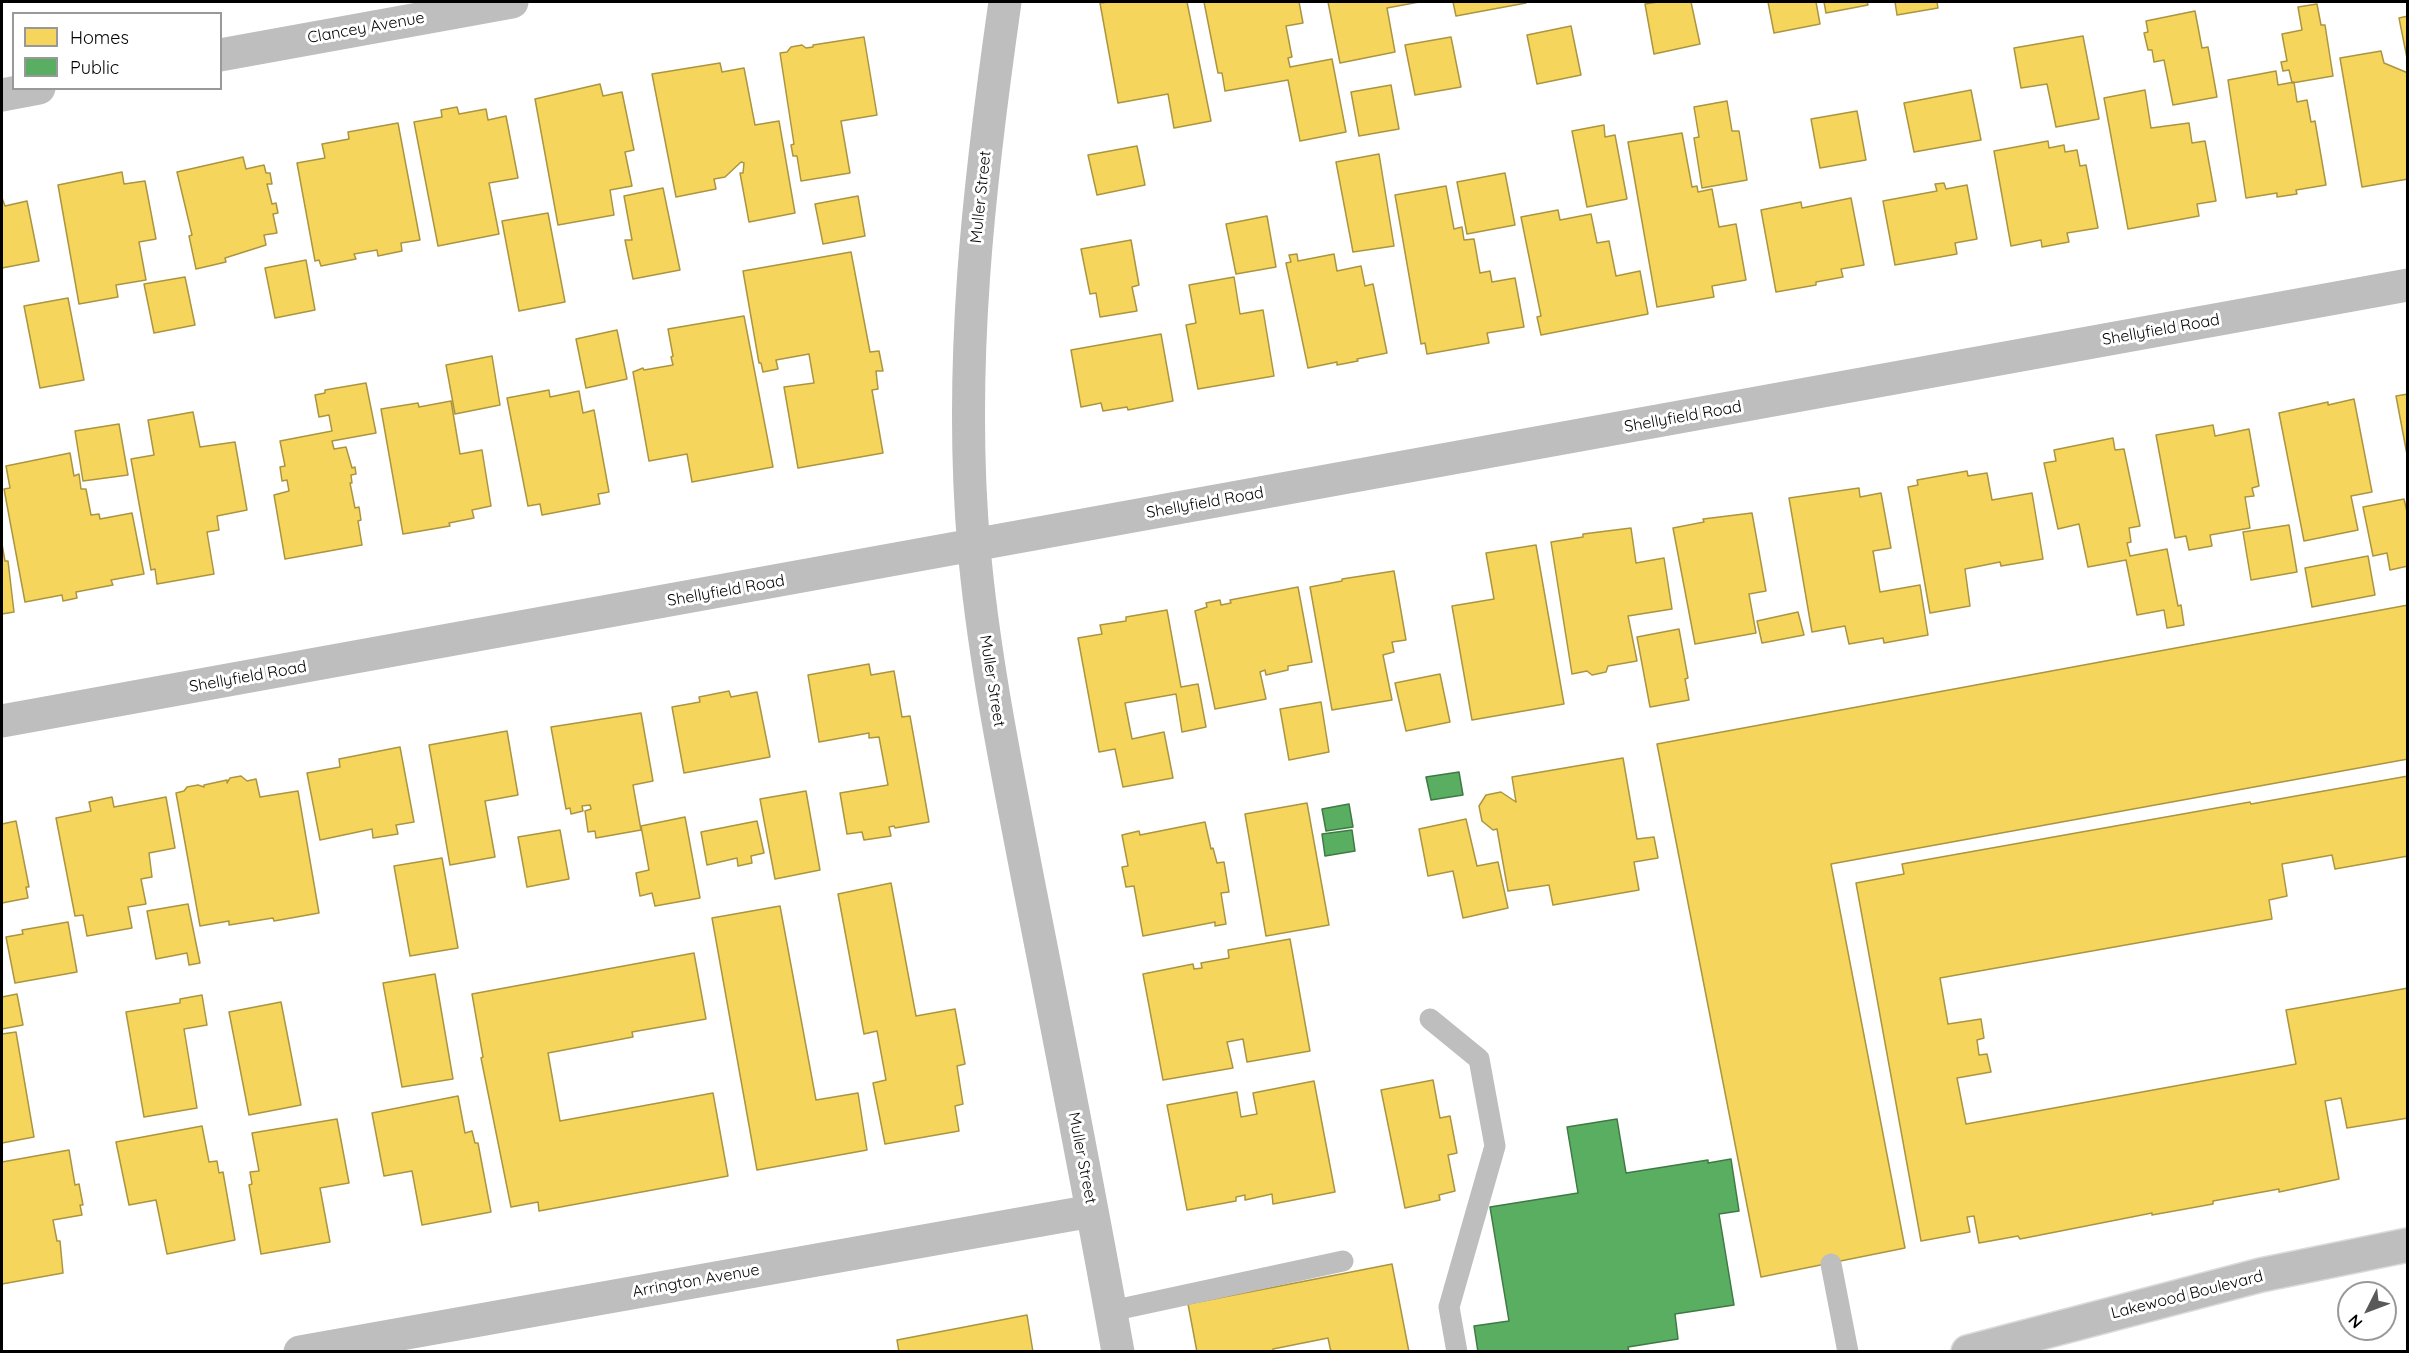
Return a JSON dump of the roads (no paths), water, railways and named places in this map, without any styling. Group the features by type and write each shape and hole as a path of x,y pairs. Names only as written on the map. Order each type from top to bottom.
{"street":[{"name":"Clancey Avenue","path":"222,55 512,2"},
{"name":"Muller Street","path":"1005,2 982,174 968,334 968,408 974,546 995,707 1118,1352"},
{"path":"2,96 30,90"},
{"name":"Shellyfield Road","path":"2,721 2408,285"},
{"name":"Arrington Avenue","path":"300,1352 1092,1211"},
{"name":"Lakewood Boulevard","path":"1968,1352 2261,1275 2408,1245"}],"lane":[{"path":"1430,1019 1479,1059 1495,1146 1449,1307 1457,1352"},
{"path":"1111,1311 1343,1261"},
{"path":"1831,1264 1848,1352"}]}
